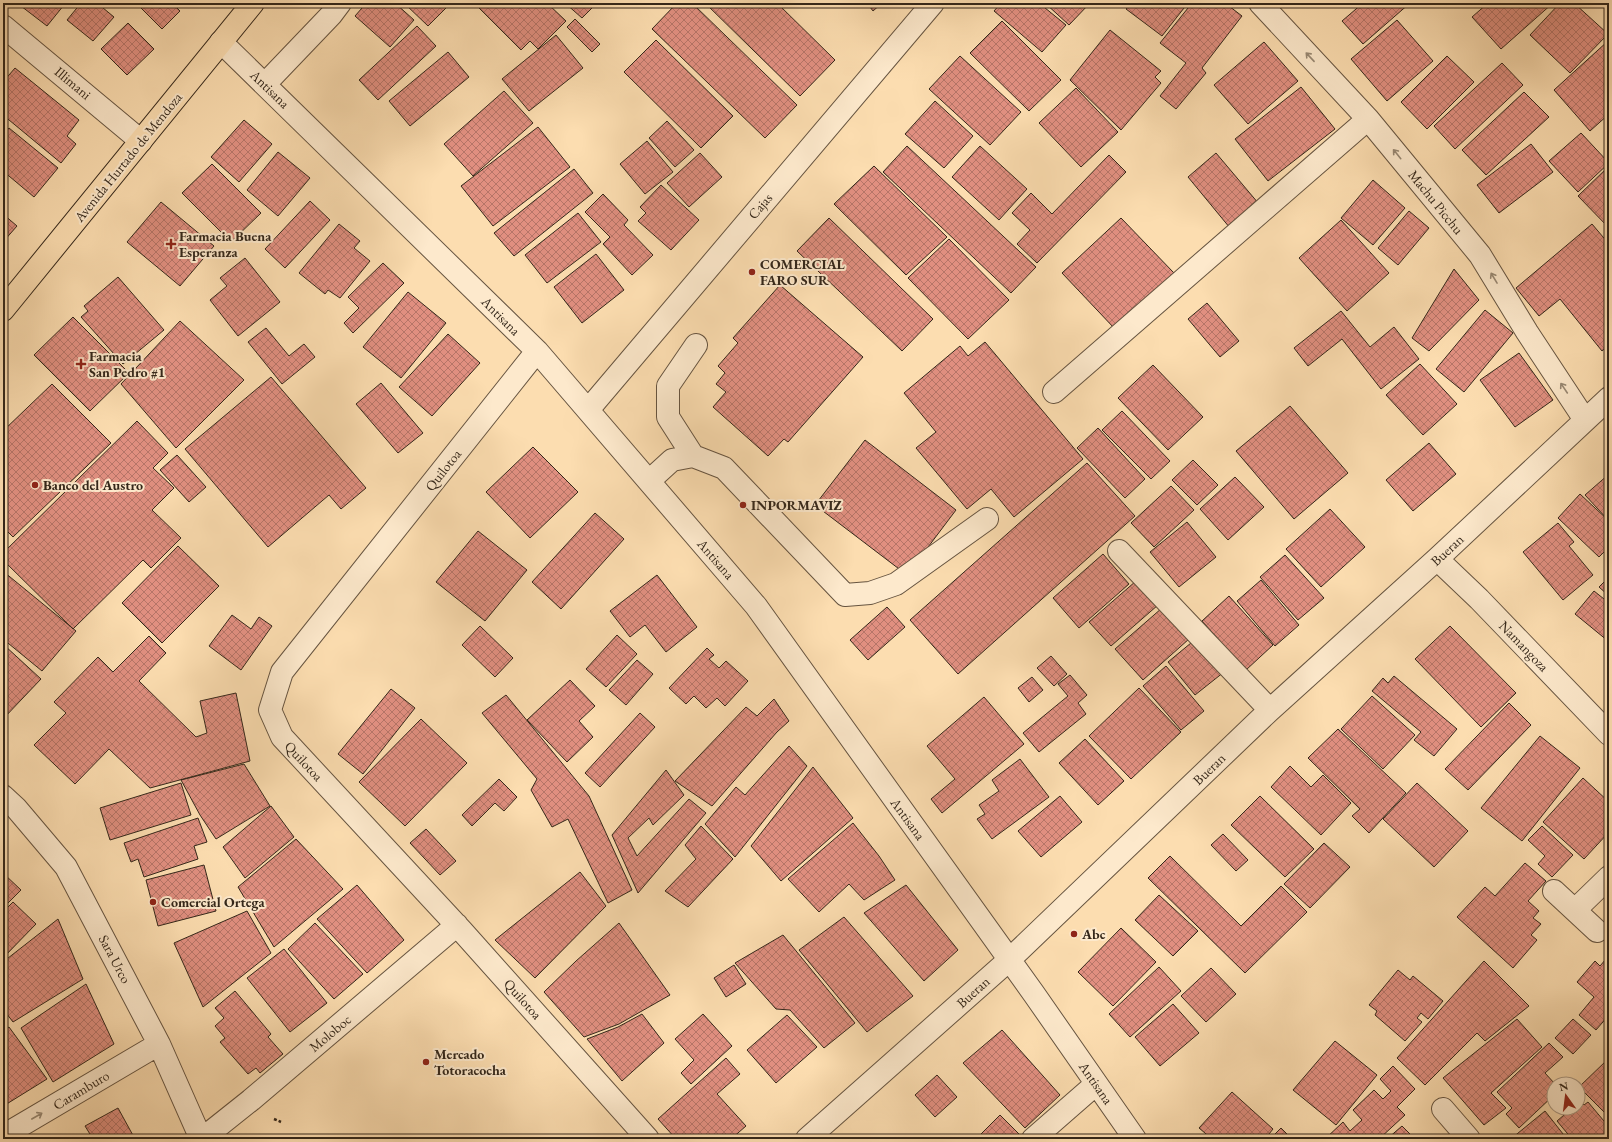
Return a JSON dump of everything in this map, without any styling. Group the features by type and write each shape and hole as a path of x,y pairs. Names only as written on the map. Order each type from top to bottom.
{"main road":[{"name":"Avenida Hurtado de Mendoza","path":"3,310 253,3"}],"street":[{"path":"265,84 327,20 340,3"},
{"name":"Cajas","path":"588,410 933,3"},
{"name":"Machu Picchu","path":"1260,3 1368,119 1480,255 1526,332 1585,420"},
{"name":"Illimani","path":"3,26 142,141"},
{"name":"Antisana","path":"221,42 536,351 756,606 1135,1139"},
{"path":"1054,392 1368,119"},
{"path":"693,456 668,417 668,386 696,345"},
{"name":"Quilotoa","path":"536,351 282,672 270,710 282,737 457,925 648,1139"},
{"name":"Bueran","path":"807,1139 1009,960 1270,710 1437,558 1609,398"},
{"path":"649,481 672,460 693,456 724,468 845,595 870,593 896,584 987,519"},
{"path":"1119,551 1270,710"},
{"name":"Namangoza","path":"1437,558 1479,599 1609,734"},
{"name":"Sara Urco","path":"3,796 16,808 66,866 159,1044 201,1139"},
{"path":"1575,910 1609,877"},
{"path":"1554,891 1597,931"},
{"name":"Moloboc","path":"201,1139 251,1100 457,925"},
{"name":"Caramburo","path":"3,1136 159,1044"},
{"path":"1033,1139 1096,1084"},
{"path":"1443,1109 1469,1139"}],"building":[{"path":"17,3 61,3 64,5 47,26"},
{"path":"81,3 97,3 114,17 93,41 67,20"},
{"path":"136,3 172,3 180,11 162,29"},
{"path":"357,3 395,3 414,20 390,47 355,16 362,8"},
{"path":"404,3 451,3 428,26"},
{"path":"474,3 547,3 566,21 538,49 530,41 521,50"},
{"path":"565,3 597,3 582,18"},
{"path":"677,3 692,3 797,105 765,138 652,29"},
{"path":"705,3 777,3 835,60 800,96"},
{"path":"867,3 882,3 873,11"},
{"path":"1001,3 1039,3 1066,25 1042,52 994,11"},
{"path":"1045,3 1090,3 1069,25"},
{"path":"1131,3 1188,3 1162,36 1126,9"},
{"path":"1192,3 1225,3 1242,16 1202,68 1206,73 1176,109 1160,96 1186,63 1160,43"},
{"path":"1363,3 1410,3 1363,44 1342,21"},
{"path":"1488,3 1553,3 1501,49 1472,17"},
{"path":"1560,3 1574,3 1608,34 1570,73 1530,35"},
{"path":"575,19 600,44 592,52 567,27"},
{"path":"1397,20 1433,61 1387,101 1351,59"},
{"path":"1002,21 1061,80 1029,111 970,53"},
{"path":"128,23 154,49 127,75 101,49"},
{"path":"417,26 436,46 378,100 359,80"},
{"path":"1110,30 1161,71 1155,77 1161,83 1121,130 1070,80"},
{"path":"556,35 583,68 529,111 502,79"},
{"path":"656,40 733,116 701,148 624,72"},
{"path":"1608,41 1609,114 1590,131 1554,90"},
{"path":"1264,42 1298,81 1248,124 1214,85"},
{"path":"448,52 469,77 410,126 389,101"},
{"path":"960,56 1021,112 990,145 929,89"},
{"path":"1447,56 1474,82 1427,129 1401,102"},
{"path":"1502,63 1523,85 1455,149 1434,126"},
{"path":"15,68 79,120 67,136 76,144 61,163 3,115 3,82"},
{"path":"1301,87 1335,129 1268,181 1235,139"},
{"path":"1076,88 1118,132 1081,167 1039,123"},
{"path":"504,91 533,123 473,176 444,144"},
{"path":"1524,92 1549,117 1486,175 1462,150"},
{"path":"935,101 973,136 944,168 905,134"},
{"path":"244,120 272,144 239,182 211,157"},
{"path":"667,121 694,150 675,167 649,138"},
{"path":"538,127 570,167 493,226 461,186"},
{"path":"9,128 58,168 34,197 3,171 3,135"},
{"path":"1581,133 1609,163 1578,192 1549,161"},
{"path":"647,141 673,172 645,194 620,164"},
{"path":"1531,144 1553,172 1499,213 1477,185"},
{"path":"907,146 1036,267 1011,293 883,172"},
{"path":"980,146 1027,189 999,220 952,177"},
{"path":"278,152 310,178 278,216 247,190"},
{"path":"700,153 722,177 689,207 667,183"},
{"path":"1216,153 1259,204 1230,228 1188,177"},
{"path":"1109,155 1126,172 1037,263 1017,244 1030,230 1012,213 1031,193 1052,214"},
{"path":"212,164 261,213 231,242 182,193"},
{"path":"874,166 947,237 906,275 834,204"},
{"path":"1609,166 1609,228 1578,196"},
{"path":"574,169 593,193 514,256 494,233"},
{"path":"1373,180 1405,208 1373,245 1341,218"},
{"path":"661,185 699,220 671,250 638,221 646,213 640,207"},
{"path":"603,194 628,220 624,225 653,255 632,275 603,244 610,237 585,212"},
{"path":"310,201 330,220 285,268 265,249"},
{"name":"Farmacia Buena Esperanza","path":"161,202 214,246 180,286 127,242"},
{"path":"1409,211 1429,228 1398,265 1378,248"},
{"path":"578,213 601,242 547,283 525,255"},
{"path":"3,214 17,226 3,242"},
{"path":"829,218 933,319 902,351 797,251"},
{"path":"1121,218 1174,273 1115,329 1062,273"},
{"path":"1341,220 1389,273 1347,311 1299,258"},
{"path":"339,224 360,241 354,248 370,261 340,298 328,290 325,294 299,273"},
{"path":"1592,224 1609,244 1609,345 1602,351 1560,299 1539,316 1516,288"},
{"path":"949,239 1009,300 968,339 908,278"},
{"path":"596,254 624,290 582,323 554,287"},
{"path":"245,258 280,302 238,336 210,300 227,286 220,278"},
{"path":"383,263 404,283 353,333 344,323 359,308 348,297"},
{"path":"1454,269 1479,300 1429,351 1412,338"},
{"path":"118,277 164,330 123,364 81,317 88,311 84,306"},
{"path":"780,285 863,357 788,442 784,439 768,456 713,407 726,392 716,384 725,373 718,366 738,343 733,338"},
{"path":"408,292 446,323 401,378 363,347"},
{"path":"1207,303 1239,341 1220,357 1188,319"},
{"path":"1485,310 1513,333 1464,392 1436,369"},
{"path":"1341,311 1370,347 1394,327 1419,359 1381,389 1342,339 1308,366 1294,348"},
{"name":"Farmacia San Pedro #1","path":"73,317 129,373 90,411 34,355"},
{"path":"180,321 244,380 176,448 121,384"},
{"path":"266,328 289,356 304,344 315,357 282,384 248,342"},
{"path":"448,334 480,363 432,416 399,387"},
{"path":"985,342 1083,459 1014,517 991,489 967,509 916,448 936,432 904,393 960,346 968,356"},
{"path":"1519,353 1553,400 1515,427 1480,380"},
{"path":"1420,364 1457,404 1423,435 1386,395"},
{"path":"1153,365 1203,417 1168,450 1118,398"},
{"path":"271,377 366,488 341,509 329,495 268,547 185,449"},
{"path":"381,383 423,433 398,453 356,404"},
{"name":"Banco del Austro","path":"52,384 111,443 13,537 3,527 3,431"},
{"path":"1290,406 1348,473 1294,519 1236,451"},
{"path":"1122,411 1170,461 1151,479 1102,430"},
{"path":"137,421 168,453 153,468 174,488 152,510 181,538 151,568 143,560 73,629 3,560 3,553"},
{"path":"1098,428 1145,479 1125,498 1077,448"},
{"path":"865,440 956,510 907,575 815,505"},
{"path":"1429,443 1456,474 1413,511 1386,480"},
{"path":"533,447 578,492 530,538 486,492"},
{"path":"177,455 206,487 189,502 160,470"},
{"path":"1193,460 1218,485 1197,505 1172,480"},
{"path":"1087,463 1135,516 958,674 910,620"},
{"path":"1609,474 1609,521 1585,495"},
{"path":"1235,477 1264,507 1228,540 1200,509"},
{"path":"1171,486 1194,510 1154,547 1131,523"},
{"path":"1580,494 1609,521 1609,547 1599,557 1558,518"},
{"path":"1330,509 1365,547 1321,587 1286,549"},
{"path":"595,513 624,539 561,609 532,582"},
{"path":"1187,522 1216,557 1179,587 1150,552"},
{"path":"1558,523 1574,542 1569,546 1593,575 1563,600 1523,552"},
{"path":"478,531 527,570 485,621 436,582"},
{"path":"178,546 219,586 162,643 122,603"},
{"path":"1103,554 1129,584 1079,628 1053,598"},
{"path":"1285,555 1324,598 1298,620 1260,577"},
{"path":"4,572 76,631 42,671 3,639"},
{"path":"657,575 697,627 666,652 645,625 630,637 610,611"},
{"path":"1609,577 1609,596 1599,587"},
{"path":"1261,580 1299,625 1275,646 1237,601"},
{"path":"1136,581 1158,605 1111,646 1089,622"},
{"path":"1594,591 1609,603 1608,641 1575,614"},
{"path":"1229,596 1273,645 1246,670 1202,621"},
{"path":"887,607 905,627 868,660 850,640"},
{"path":"1162,608 1189,639 1143,680 1115,649"},
{"path":"232,615 251,629 259,617 272,626 241,670 209,646"},
{"path":"480,626 513,658 495,677 462,645"},
{"path":"1450,626 1516,693 1481,727 1415,659"},
{"path":"617,635 637,654 606,687 586,669"},
{"path":"149,636 166,653 139,681 196,737 207,733 200,701 236,693 250,761 150,788 109,749 75,784 34,745 66,713 54,702 98,657 113,672"},
{"path":"1197,638 1224,672 1195,695 1168,662"},
{"path":"4,645 41,679 3,719 3,646"},
{"path":"707,648 714,655 709,659 719,668 726,661 748,681 725,706 717,698 706,708 694,696 686,704 669,688"},
{"path":"1051,656 1067,674 1054,686 1037,668"},
{"path":"637,660 653,674 626,705 609,690"},
{"path":"1166,666 1204,711 1181,730 1143,686"},
{"path":"1070,675 1087,695 1078,703 1086,714 1039,752 1023,733 1068,696 1058,684"},
{"path":"1394,676 1457,729 1434,756 1414,740 1421,732 1372,691 1383,678 1388,683"},
{"path":"1032,677 1043,690 1029,702 1018,688"},
{"path":"570,680 595,706 579,721 593,737 567,762 527,720"},
{"path":"1139,688 1181,732 1131,779 1089,736"},
{"path":"391,689 415,708 363,774 338,754"},
{"path":"506,695 589,796 632,890 608,903 568,819 552,827 531,790 537,779 482,713"},
{"path":"1372,696 1415,735 1383,769 1341,729"},
{"path":"984,697 1024,744 942,813 931,799 955,779 927,746"},
{"path":"774,699 789,721 777,732 712,806 675,781 746,707 757,716"},
{"path":"1509,703 1531,725 1468,790 1445,769"},
{"path":"640,713 655,727 600,787 585,773"},
{"path":"421,719 467,763 405,826 359,782"},
{"path":"1338,729 1406,793 1369,833 1352,816 1360,809 1308,758"},
{"path":"1540,736 1580,768 1522,841 1481,808"},
{"path":"1085,739 1124,781 1098,805 1059,763"},
{"path":"789,746 807,766 735,857 705,824 736,787 745,795"},
{"path":"1020,759 1049,797 992,839 977,819 985,814 979,805 999,791 992,780"},
{"path":"244,764 270,806 216,839 200,815 181,780"},
{"path":"1290,766 1311,787 1323,775 1351,803 1321,835 1271,787"},
{"path":"813,767 853,818 781,881 751,846"},
{"path":"666,770 684,795 653,825 649,818 628,838 637,856 689,799 706,813 638,893 612,835"},
{"path":"1583,778 1609,802 1609,832 1584,859 1543,822"},
{"path":"499,779 517,797 504,811 495,803 472,826 462,815"},
{"path":"181,783 191,815 110,840 100,808"},
{"path":"1417,783 1468,831 1434,867 1383,819"},
{"path":"1060,796 1082,822 1041,857 1018,831"},
{"path":"1260,796 1314,849 1285,877 1231,825"},
{"path":"271,806 294,837 245,878 223,847"},
{"path":"198,818 207,842 194,846 198,859 144,877 138,859 131,862 124,843"},
{"path":"853,823 879,856 895,880 864,900 849,884 819,912 788,879"},
{"path":"701,826 733,859 688,907 665,891 696,859 685,845"},
{"path":"1542,826 1573,855 1552,877 1538,864 1545,856 1528,840"},
{"path":"426,829 456,861 440,875 410,843"},
{"path":"1223,834 1248,860 1236,871 1211,845"},
{"path":"296,839 343,889 274,947 238,887"},
{"path":"1324,843 1350,867 1310,908 1284,884"},
{"path":"1170,856 1241,926 1281,886 1307,912 1245,973 1148,878"},
{"path":"1525,863 1546,881 1528,901 1539,911 1533,918 1541,924 1531,935 1537,940 1513,968 1457,917 1485,887 1495,896"},
{"path":"204,865 216,911 158,926 146,880"},
{"path":"580,872 606,906 535,978 495,940"},
{"path":"3,873 21,890 3,908"},
{"path":"357,885 404,940 367,973 317,919"},
{"path":"906,885 958,950 924,981 864,913"},
{"path":"1159,895 1198,931 1173,956 1135,920"},
{"path":"13,902 36,924 3,958 3,912"},
{"path":"247,911 271,953 203,1007 174,943"},
{"path":"844,917 913,996 867,1032 799,950"},
{"path":"58,919 83,979 13,1022 3,1009 3,962"},
{"path":"315,923 363,974 334,999 288,949"},
{"path":"619,923 670,995 619,1024 584,1037 544,992"},
{"path":"1121,928 1156,962 1113,1006 1078,972"},
{"path":"783,935 855,1023 824,1048 790,1010 776,1009 735,963"},
{"path":"284,949 327,1003 290,1032 247,978"},
{"path":"1606,959 1609,962 1609,1015 1596,1030 1579,1015 1594,997 1577,982 1595,961 1600,966"},
{"path":"1484,961 1529,1006 1485,1041 1477,1033 1425,1085 1397,1058"},
{"path":"734,965 746,984 726,997 714,978"},
{"path":"1159,967 1181,991 1130,1037 1109,1014"},
{"path":"1211,968 1236,994 1206,1022 1181,996"},
{"path":"1398,970 1410,980 1413,976 1443,1001 1428,1019 1421,1013 1417,1018 1422,1022 1405,1041 1375,1015 1377,1011 1369,1005"},
{"path":"86,984 114,1044 53,1082 21,1028"},
{"path":"235,991 271,1034 268,1037 283,1054 260,1073 256,1068 248,1074 220,1042 225,1038 215,1026 224,1018 215,1008"},
{"path":"1173,1004 1199,1033 1160,1066 1135,1037"},
{"path":"642,1014 664,1043 622,1081 587,1039 618,1027"},
{"path":"703,1014 732,1046 691,1084 681,1073 694,1060 675,1039"},
{"path":"787,1015 817,1047 776,1083 747,1050"},
{"path":"1517,1019 1542,1047 1491,1093 1506,1108 1484,1125 1443,1078"},
{"path":"1573,1019 1591,1035 1573,1054 1555,1038"},
{"path":"9,1027 47,1079 5,1105 3,1102 3,1031"},
{"path":"1002,1030 1060,1095 1025,1128 963,1063"},
{"path":"1335,1041 1377,1075 1336,1125 1293,1090"},
{"path":"1549,1043 1563,1057 1545,1073 1548,1076 1546,1076 1546,1103 1519,1128 1506,1114 1512,1108 1497,1092"},
{"path":"726,1058 740,1074 717,1094 746,1126 731,1139 676,1139 658,1119"},
{"path":"1607,1060 1609,1062 1609,1117 1586,1094 1586,1080"},
{"path":"1393,1066 1415,1089 1397,1107 1405,1115 1379,1139 1325,1139 1343,1122 1350,1131 1362,1120 1353,1110 1374,1090 1383,1099 1391,1091 1380,1079"},
{"path":"937,1075 957,1097 935,1117 915,1095"},
{"path":"1232,1092 1273,1129 1265,1139 1212,1139 1199,1128"},
{"path":"1588,1102 1609,1127 1609,1139 1572,1139 1557,1121 1563,1116 1586,1116 1586,1104"},
{"path":"118,1108 135,1139 93,1139 85,1126"},
{"path":"1545,1111 1546,1116 1549,1116 1567,1139 1512,1139"},
{"path":"1000,1115 1019,1134 1015,1139 976,1139"},
{"path":"1402,1126 1415,1139 1387,1139"},
{"path":"1281,1128 1292,1139 1270,1139"}],"place":[{"name":"Farmacia Buena Esperanza","path":"171,244"},
{"name":"COMERCIAL FARO SUR","path":"752,272"},
{"name":"Farmacia San Pedro #1","path":"81,364"},
{"name":"Banco del Austro","path":"35,485"},
{"name":"INPORMAVIZ","path":"743,505"},
{"name":"Comercial Ortega","path":"153,902"},
{"name":"Abc","path":"1074,934"},
{"name":"Mercado Totoracocha","path":"426,1062"}]}
